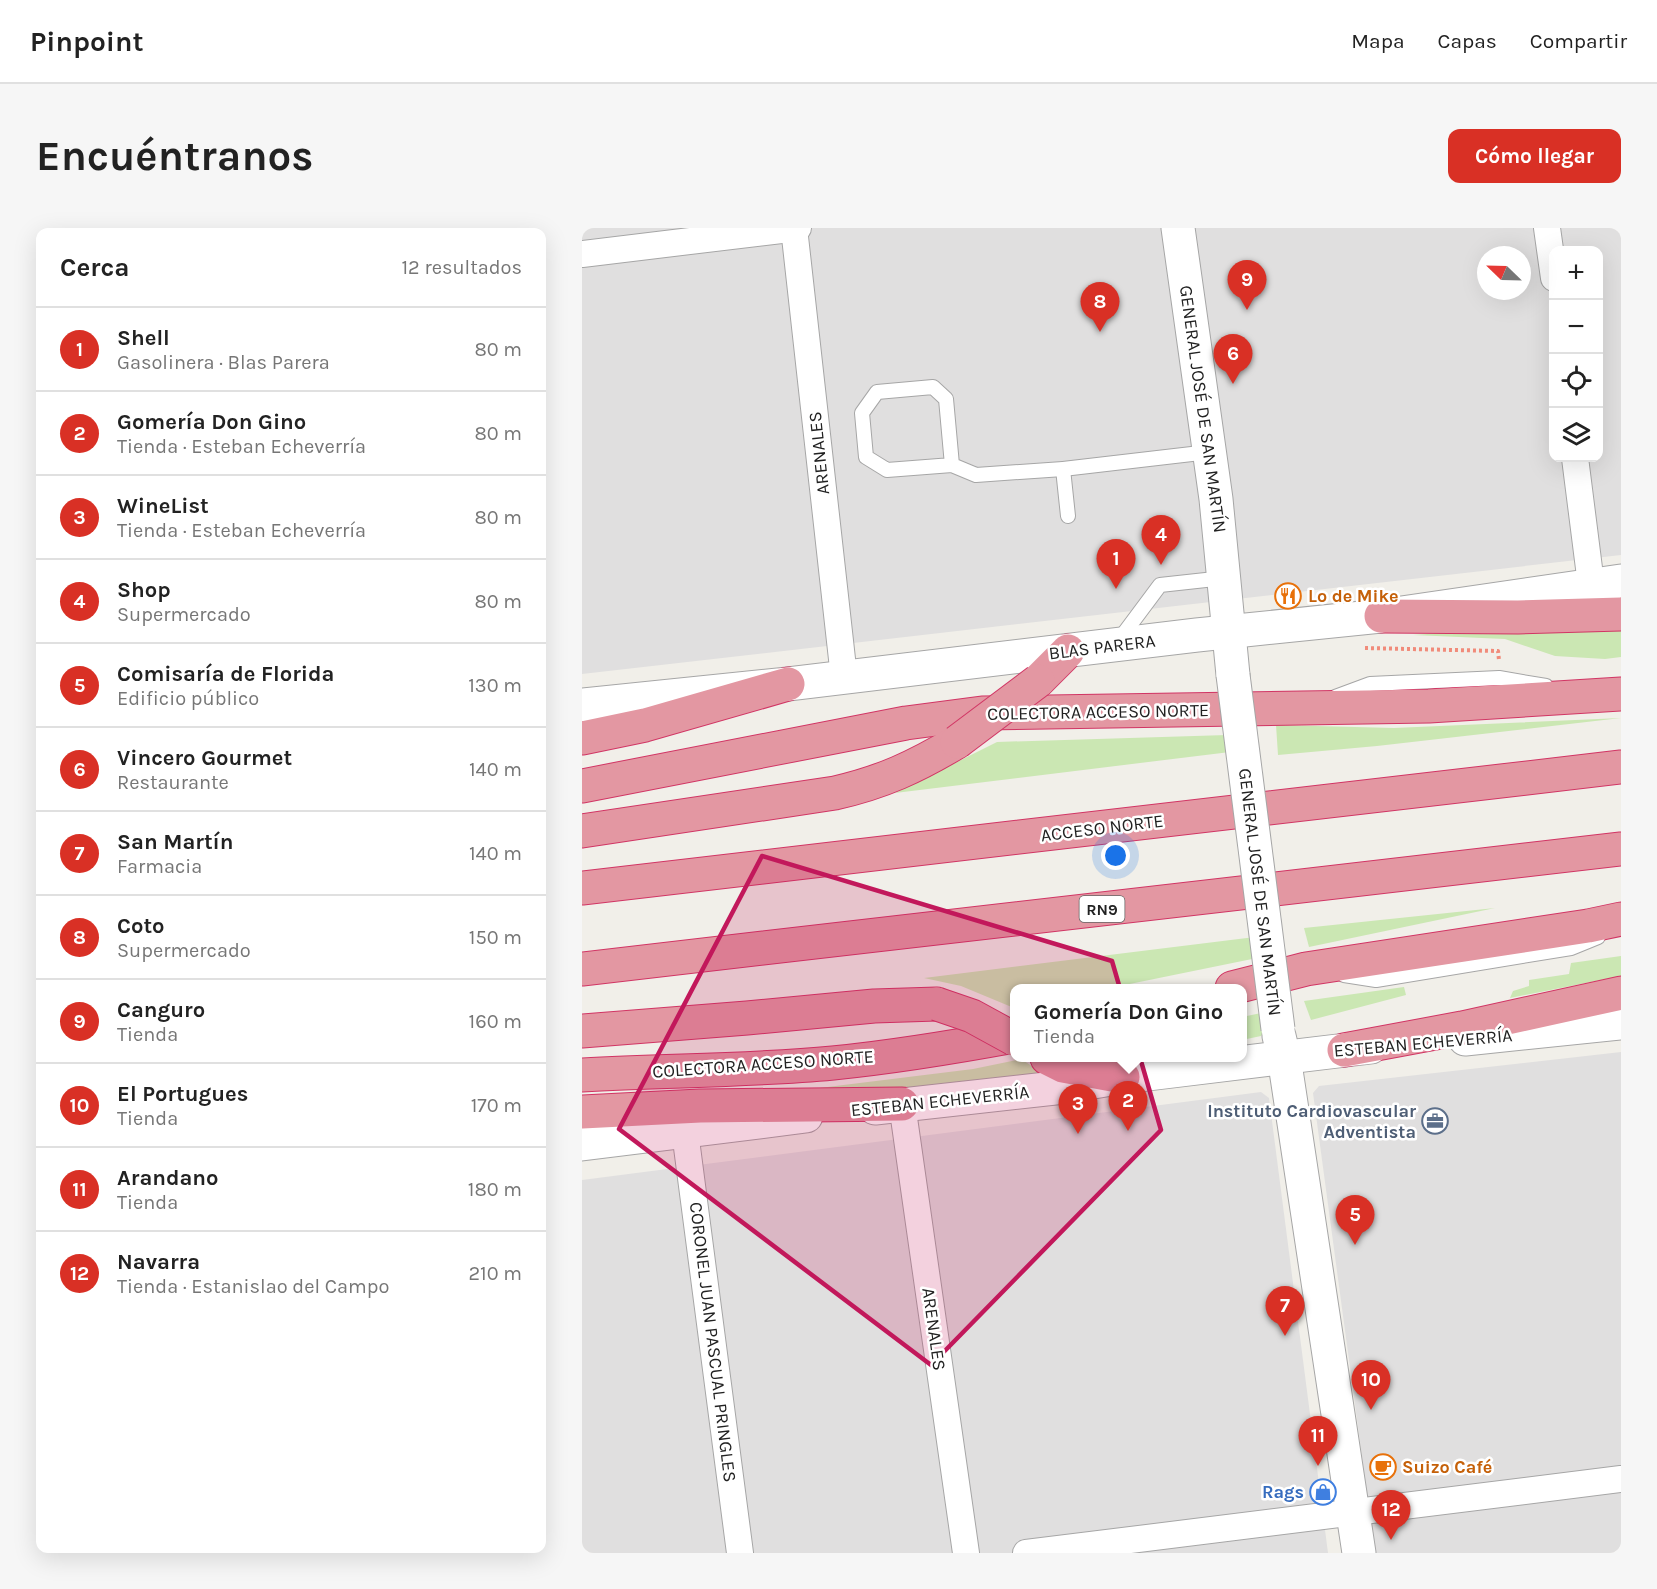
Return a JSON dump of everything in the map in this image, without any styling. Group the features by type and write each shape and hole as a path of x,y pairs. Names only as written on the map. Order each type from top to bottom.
{"highway":[{"path":"1381,616 1518,617 1621,614"},
{"path":"582,831 835,793 866,786 920,764 957,742 1038,681 1068,651"},
{"path":"582,738 645,724 788,684"},
{"name":"COLECTORA ACCESO NORTE","path":"582,786 906,723 982,713 1429,706 1613,695"},
{"name":"ACCESO NORTE","path":"582,888 1621,767"},
{"name":"RN9","path":"582,969 1621,849"},
{"path":"1247,984 1306,969 1577,928 1621,919"},
{"path":"1344,1050 1462,1028 1621,993"},
{"path":"582,1031 874,1006 937,1004 972,1016 1010,1035"},
{"name":"COLECTORA ACCESO NORTE","path":"582,1075 832,1063 1010,1038"},
{"path":"1055,1062 1123,1077"},
{"path":"582,1112 700,1106 902,1104"}],"street":[{"path":"582,254 796,228"},
{"name":"ARENALES","path":"796,228 844,677"},
{"name":"GENERAL JOSÉ DE SAN MARTÍN","path":"1178,228 1209,452 1233,675 1288,1096 1359,1553"},
{"path":"1547,228 1550,246"},
{"path":"1576,462 1606,582"},
{"name":"BLAS PARERA","path":"582,705 788,684 1381,616 1606,582"},
{"name":"ESTEBAN ECHEVERRÍA","path":"1247,1050 1281,1043 1344,1050 1621,1023"},
{"name":"ESTEBAN ECHEVERRÍA","path":"582,1144 902,1104 1064,1087 1193,1062"},
{"name":"ARENALES","path":"902,1104 966,1553"},
{"name":"CORONEL JUAN PASCUAL PRINGLES","path":"685,1132 740,1553"},
{"path":"1026,1553 1621,1479"}],"lane":[{"path":"952,465 946,399 933,387 878,393 862,413 866,458 887,470 952,465 976,475 1209,452"},
{"path":"1063,468 1068,516"},
{"path":"1115,645 1160,585 1224,578"},
{"path":"1306,969 1376,980 1570,948 1621,927"}],"highlighted area":[{"path":"762,856 1112,961 1161,1130 931,1365 619,1129"}],"shaded area":[{"path":"582,228 1621,228 1621,555 582,674"},
{"path":"1621,1052 1621,1553 1375,1553 1313,1093 1319,1086"},
{"path":"1261,1092 1269,1098 1328,1553 582,1553 582,1180"}],"green space":[{"path":"1621,623 1621,657 1605,659 1555,656 1505,639 1413,635 1559,625"},
{"path":"1621,718 1278,755 1276,725 1394,728"},
{"path":"1227,735 1230,752 895,793 997,742"},
{"path":"1495,908 1309,947 1304,928"},
{"path":"1255,937 1257,958 1130,984 1010,984 1010,1006 961,986 924,978"},
{"path":"1621,956 1621,976 1510,998 1513,991 1529,986 1529,980 1569,974 1571,963"},
{"path":"1404,987 1406,995 1311,1020 1304,1001"},
{"path":"1266,1012 1269,1026 1261,1036 1247,1039 1247,1016"},
{"path":"1010,1061 1026,1062 1047,1076 914,1089 803,1090 973,1069"}],"place":[{"name":"Canguro","path":"1247,310"},
{"name":"Coto","path":"1100,332"},
{"name":"Vincero Gourmet","path":"1233,384"},
{"name":"Shop","path":"1161,565"},
{"name":"Shell","path":"1116,589"},
{"name":"Lo de Mike","path":"1288,596"},
{"name":"Instituto Cardiovascular Adventista","path":"1435,1121"},
{"name":"Gomería Don Gino","path":"1128,1131"},
{"name":"WineList","path":"1078,1134"},
{"name":"Comisaría de Florida","path":"1355,1245"},
{"name":"San Martín","path":"1285,1336"},
{"name":"El Portugues","path":"1371,1410"},
{"name":"Arandano","path":"1318,1466"},
{"name":"Suizo Café","path":"1383,1467"},
{"name":"Rags","path":"1323,1492"},
{"name":"Navarra","path":"1391,1540"}]}
